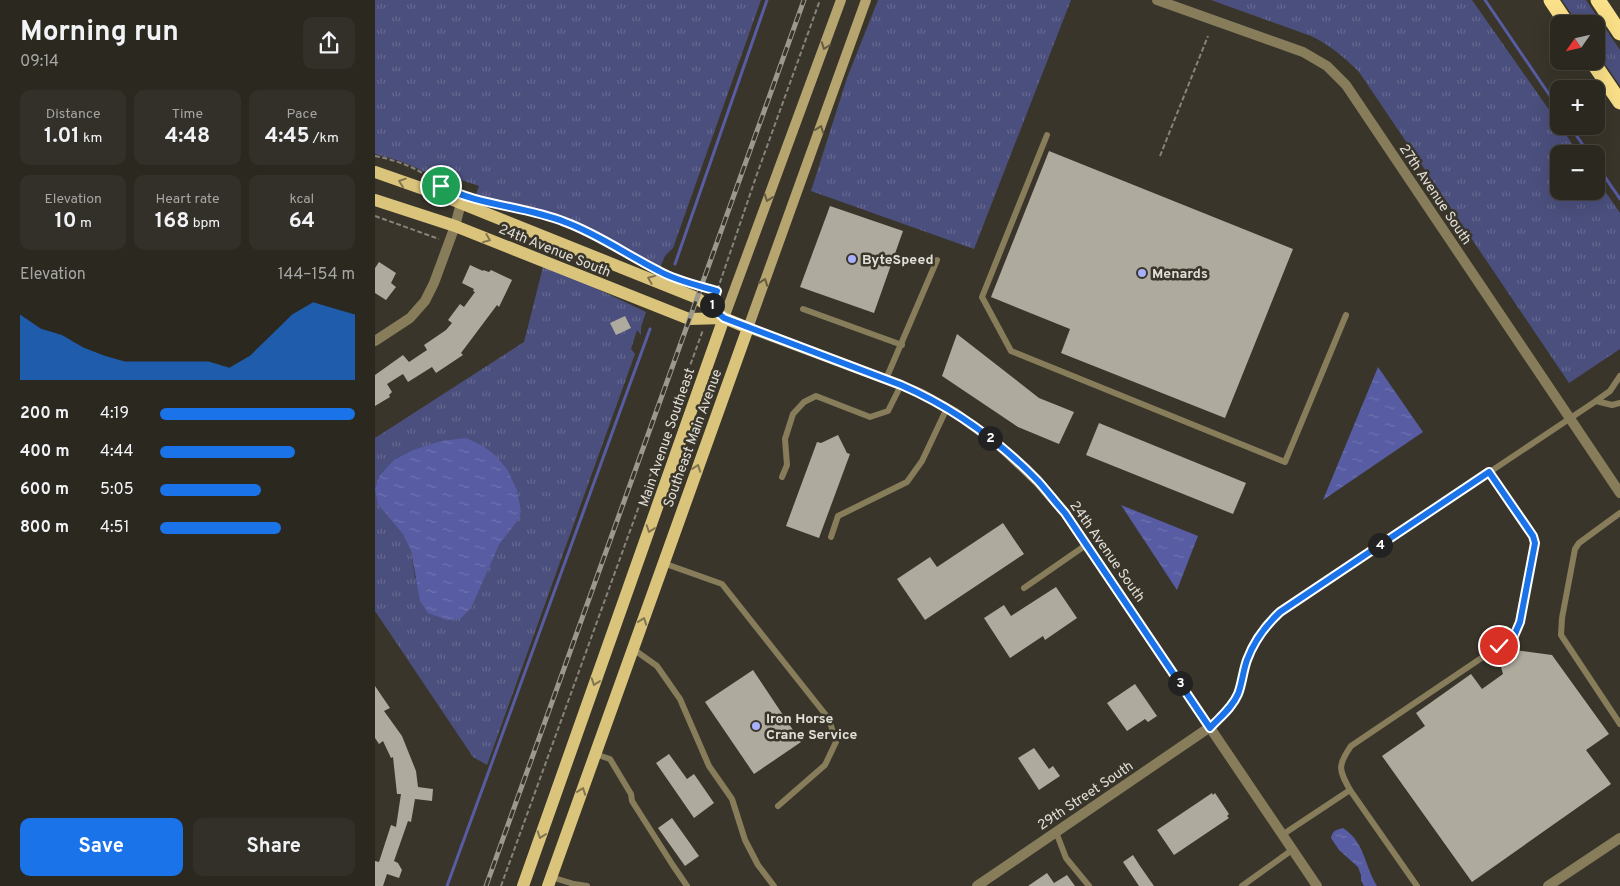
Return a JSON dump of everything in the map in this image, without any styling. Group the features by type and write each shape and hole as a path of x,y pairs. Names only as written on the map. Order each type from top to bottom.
{"highway":[{"path":"1550,0 1561,15"},
{"path":"1598,0 1619,30"},
{"path":"1606,0 1619,30"},
{"path":"1598,70 1620,102"}],"main road":[{"name":"Main Avenue Southeast","path":"523,886 724,318 841,0"},
{"name":"Southeast Main Avenue","path":"550,881 866,0"},
{"name":"24th Avenue South","path":"375,172 461,203 697,298 709,313 748,328"},
{"name":"24th Avenue South","path":"375,200 455,226 689,319 709,313"}],"street":[{"name":"27th Avenue South","path":"1157,0 1303,52 1327,66 1346,85 1620,492"},
{"path":"375,341 410,318 425,301 434,283 455,226 461,203"},
{"name":"24th Avenue South","path":"748,328 922,394 947,408 999,445 1037,481 1065,513 1317,886"},
{"name":"29th Street South","path":"977,886 1210,728"},
{"path":"1548,886 1620,838"}],"lane":[{"path":"1047,135 982,297 1011,351 1285,462 1346,315"},
{"path":"886,379 937,260"},
{"path":"803,309 901,345"},
{"path":"1210,728 1230,708 1237,695 1247,659 1256,640 1267,624 1280,612 1596,401 1610,391 1620,376"},
{"path":"782,477 787,465 785,439 793,414 804,402 816,396 870,417 888,411 901,385"},
{"path":"1596,401 1613,405 1620,403"},
{"path":"831,537 838,516 907,482 922,461 947,408"},
{"path":"1417,886 1350,790 1342,775 1341,764 1351,746 1514,636 1520,622 1535,543 1533,536 1489,472"},
{"path":"1620,513 1579,543 1575,549 1561,635 1620,724"},
{"path":"1024,588 1086,545"},
{"path":"663,563 722,584 829,719 836,742 825,765 778,806"},
{"path":"633,649 657,666 680,699 709,766 732,799 745,840 757,865 774,886"},
{"path":"595,754 611,759 631,794 632,802 687,886"},
{"path":"1282,835 1350,790"},
{"path":"1056,832 1066,858 1089,886"},
{"path":"1242,886 1292,850"},
{"path":"550,881 587,886"}],"path":[{"path":"501,886 717,291 820,0"},
{"path":"1159,156 1208,36"},
{"path":"375,156 403,163 424,173 435,182"},
{"path":"486,202 565,221 589,232 652,268"},
{"path":"375,216 449,242"},
{"path":"693,284 717,291"}],"green space":[{"path":"375,0 761,0 673,248 665,256 659,270 581,226 541,212 477,198 475,197 479,186 461,180 455,191 418,169 397,160 375,154"},
{"path":"878,0 1071,0 974,249 811,191 847,78"},
{"path":"1211,0 1472,0 1550,111 1550,135 1566,135 1573,145 1550,145 1550,200 1605,200 1605,191 1620,213 1620,349 1569,383 1359,72 1337,52 1311,36"},
{"path":"1562,0 1586,0 1596,15 1572,15"},
{"path":"1605,28 1620,50 1620,86 1605,64"},
{"path":"543,267 574,278 646,312 641,327 641,335 637,330 631,349 635,354 487,765 473,757 375,611 375,438 524,342","holes":["519,519 499,545 488,566 415,578 411,551 402,533"]}],"water":[{"path":"1378,367 1423,432 1323,500"},
{"path":"466,438 483,446 496,456 507,469 517,490 521,511 519,519 499,545 471,608 460,619 447,620 428,613 420,601 411,551 402,533 378,504 375,489 380,475 394,460 413,450 441,441"},
{"path":"1121,505 1198,536 1177,590"},
{"path":"1343,828 1356,840 1377,886 1364,886 1358,867 1339,850 1331,838 1335,831"}],"building":[{"name":"Menards","path":"1049,151 1293,249 1225,418 1061,353 1070,329 991,297"},
{"name":"ByteSpeed","path":"830,206 903,231 874,313 800,287"},
{"path":"379,262 396,273 391,283 396,287 386,300 375,293 375,268"},
{"path":"470,265 483,271 489,272 491,270 512,280 499,307 497,305 461,353 463,355 436,373 432,367 408,382 403,374 387,384 392,392 389,395 390,397 375,406 375,375 403,355 409,362 427,350 424,345 446,330 452,323 448,320 460,304 464,307 475,292 473,291 474,289 462,283"},
{"path":"625,316 631,328 616,335 610,323"},
{"path":"957,334 1039,398 1074,412 1059,444 1018,427 942,376"},
{"path":"1099,423 1246,483 1233,514 1086,455"},
{"path":"838,435 847,453 850,454 819,538 786,526 817,442 821,443"},
{"path":"1003,523 1024,554 925,620 897,579 930,557 937,567"},
{"path":"1056,587 1077,618 1045,640 1043,636 1010,658 984,618 1004,605 1011,616"},
{"path":"1514,650 1552,655 1609,734 1586,750 1611,784 1472,882 1382,756 1425,726 1416,713 1471,674 1482,689 1503,674 1499,660"},
{"name":"Iron Horse Crane Service","path":"753,670 801,742 754,774 705,702"},
{"path":"1135,684 1157,716 1148,722 1145,719 1127,731 1107,703"},
{"path":"375,686 390,708 384,711 402,736 416,771 418,787 433,789 432,801 415,799 411,822 408,821 394,861 398,863 402,870 399,878 387,874 383,886 375,886 375,861 379,862 391,825 396,827 401,794 397,794 393,757 391,758 383,741 379,744 375,738"},
{"path":"1034,748 1049,769 1053,766 1060,776 1039,790 1018,758"},
{"path":"669,754 687,779 694,774 714,803 694,818 656,763"},
{"path":"1212,793 1213,795 1215,793 1229,814 1227,816 1229,818 1174,855 1157,830"},
{"path":"672,818 699,856 685,866 658,828"},
{"path":"1133,855 1154,886 1139,886 1123,862"},
{"path":"1047,873 1054,883 1067,875 1075,886 1028,886"}],"waterway":[{"path":"675,264 767,0"},
{"path":"1485,0 1550,96"},
{"path":"1576,135 1583,145"},
{"path":"1605,177 1620,199"},
{"path":"447,886 650,329"}],"railway":[{"path":"486,886 804,0"}],"place":[{"name":"ByteSpeed","path":"852,259"},
{"name":"Menards","path":"1142,273"},
{"name":"Iron Horse Crane Service","path":"756,726"}],"route":[{"path":"441,186 452,192 477,200 515,207 565,221 675,279 717,291 711,307 724,318 901,385 922,394 954,412 999,445 1037,481 1065,513 1210,728 1230,708 1237,695 1247,659 1256,640 1267,624 1280,612 1489,472 1533,536 1535,543 1526,581 1520,622 1514,636 1499,646"}]}
